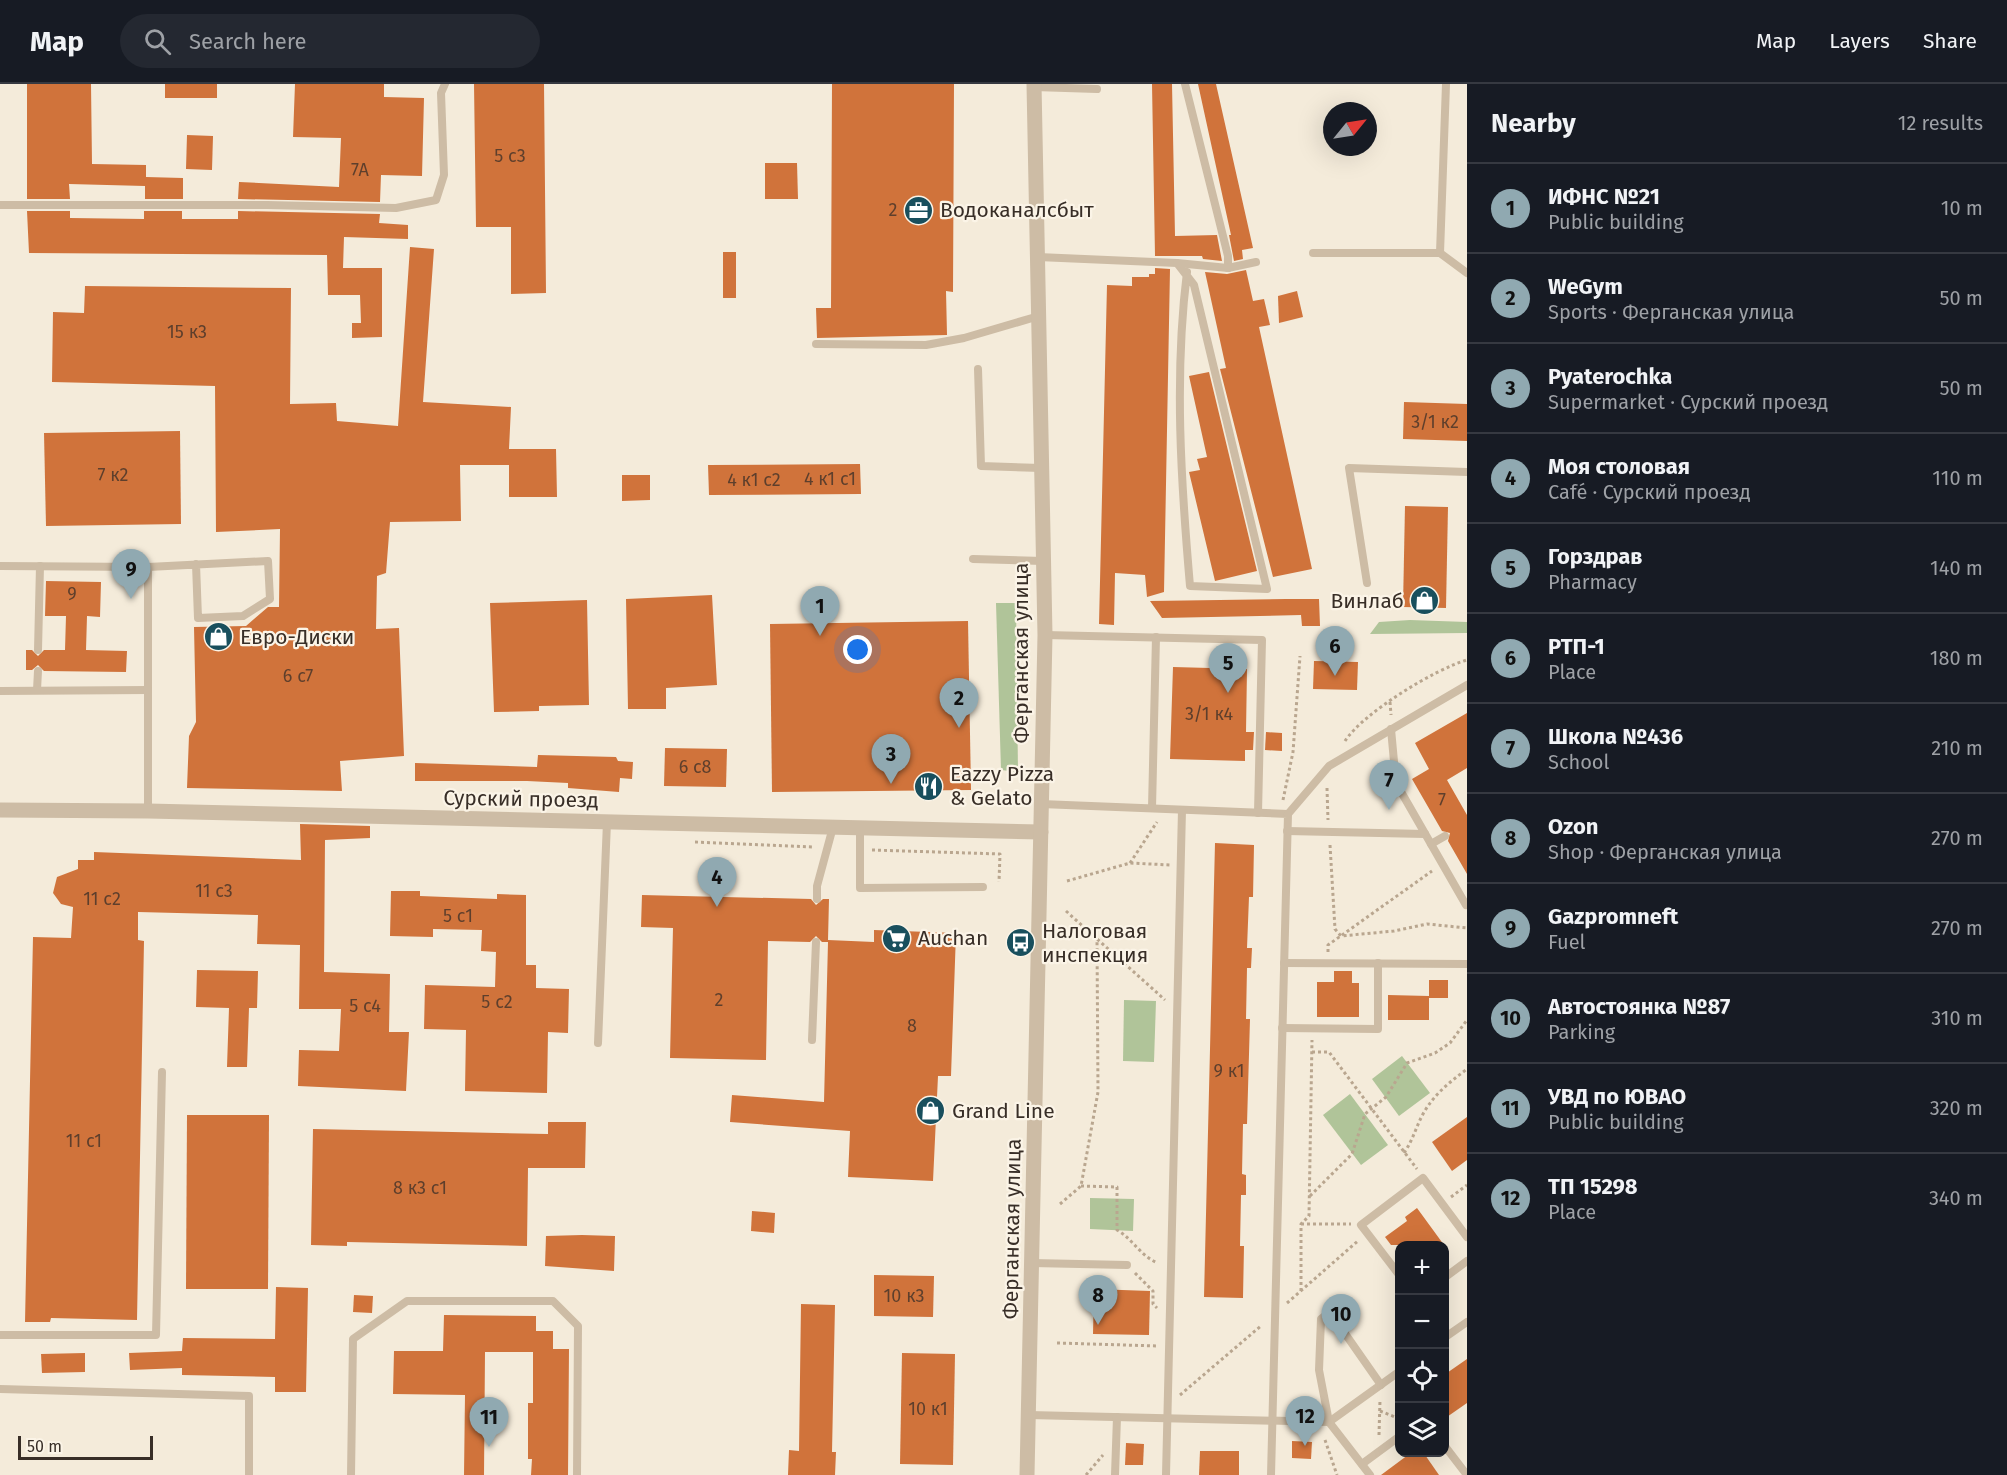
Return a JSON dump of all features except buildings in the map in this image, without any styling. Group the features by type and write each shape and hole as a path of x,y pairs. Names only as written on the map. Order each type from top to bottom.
{"street":[{"name":"Ферганская улица","path":"1027,1475 1045,635 1034,86"},
{"name":"Сурский проезд","path":"0,810 148,811 1041,832"}],"lane":[{"path":"0,206 255,205 396,208 436,200 444,175 441,93 445,84"},
{"path":"1185,84 1228,256 1228,268"},
{"path":"1440,253 1446,84"},
{"path":"1034,86 1097,89"},
{"path":"1313,253 1440,253 1467,273"},
{"path":"1038,256 1228,268 1256,262"},
{"path":"1177,263 1187,272 1194,285 1267,590 1190,586 1180,476 1181,316 1187,272"},
{"path":"816,344 926,345 964,338 1039,316"},
{"path":"978,369 981,466 1041,468"},
{"path":"1367,583 1349,468 1467,472"},
{"path":"973,558 1043,561"},
{"path":"0,566 148,567 196,564 268,561 270,599 243,616 198,618 196,564"},
{"path":"38,650 40,566"},
{"path":"148,567 148,811"},
{"path":"1045,635 1262,640 1258,813"},
{"path":"1152,808 1156,637"},
{"path":"37,690 38,670"},
{"path":"1271,1475 1287,831 1285,814 1329,766 1467,685"},
{"path":"0,691 148,690"},
{"path":"1391,729 1396,783 1466,905"},
{"path":"1041,804 1285,814"},
{"path":"1166,1475 1182,810"},
{"path":"598,1043 607,822"},
{"path":"817,899 817,886 833,827"},
{"path":"860,828 860,888 983,887"},
{"path":"1287,831 1425,834"},
{"path":"1431,844 1445,836"},
{"path":"812,1040 816,942"},
{"path":"1284,963 1467,964"},
{"path":"1282,1028 1378,1029 1378,963"},
{"path":"0,1335 156,1335 162,1072"},
{"path":"1395,1269 1361,1225 1423,1178 1467,1237"},
{"path":"1449,1274 1467,1261"},
{"path":"1032,1263 1127,1265"},
{"path":"351,1475 352,1339 407,1301 553,1301 578,1326 578,1475"},
{"path":"1370,1475 1329,1422 1319,1370 1321,1319 1330,1312 1380,1384"},
{"path":"1449,1334 1467,1322"},
{"path":"1029,1415 1329,1422 1395,1374"},
{"path":"0,1389 249,1396 249,1475"},
{"path":"1115,1475 1117,1417"},
{"path":"1362,1464 1395,1440"},
{"path":"1449,1452 1467,1475"}],"path":[{"path":"1285,814 1283,796 1293,752 1300,656"},
{"path":"1344,743 1366,718 1455,663 1467,660"},
{"path":"1329,766 1329,832 1334,868 1335,929 1341,936"},
{"path":"1130,863 1156,823 1169,809"},
{"path":"1067,881 1130,863 1181,865"},
{"path":"1328,963 1328,945 1443,864"},
{"path":"1066,911 1177,1011"},
{"path":"1341,936 1394,931 1427,924 1467,928"},
{"path":"1060,1204 1081,1186 1098,1092 1097,939"},
{"path":"1310,1196 1352,1154 1359,1125 1371,1108 1386,1097 1407,1063 1435,1053 1450,1043 1467,1020"},
{"path":"1301,1291 1301,1224 1309,1216 1310,1196 1313,1029"},
{"path":"1312,1052 1329,1052 1423,1178"},
{"path":"1404,1153 1415,1136 1422,1115 1440,1090 1467,1069"},
{"path":"1442,1203 1467,1185"},
{"path":"1081,1186 1117,1187 1116,1230 1128,1236 1149,1259 1171,1268"},
{"path":"1301,1224 1346,1224"},
{"path":"1127,1265 1153,1291 1153,1304 1169,1322"},
{"path":"1058,1343 1169,1346"},
{"path":"1378,1452 1380,1384"},
{"path":"1380,1411 1395,1417"},
{"path":"1320,1422 1337,1475"},
{"path":"1086,1475 1116,1440"}],"green space":[{"path":"996,603 1016,603 1018,772 1001,770"},
{"path":"1410,620 1467,622 1467,633 1370,634 1379,622"},
{"path":"1124,1000 1156,1001 1154,1062 1123,1061"},
{"path":"1402,1056 1430,1093 1399,1116 1372,1079"},
{"path":"1350,1094 1388,1145 1361,1165 1323,1115"},
{"path":"1090,1198 1134,1199 1133,1231 1090,1229"}],"place":[{"name":"Водоканалсбыт","path":"919,210"},
{"name":"Gazpromneft","path":"131,599"},
{"name":"Винлаб","path":"1425,601"},
{"name":"ИФНС №21","path":"820,636"},
{"name":"Евро-Диски","path":"219,637"},
{"name":"РТП-1","path":"1335,676"},
{"name":"Горздрав","path":"1228,693"},
{"name":"WeGym","path":"959,728"},
{"name":"Pyaterochka","path":"891,784"},
{"name":"Eazzy Pizza & Gelato","path":"929,786"},
{"name":"Школа №436","path":"1389,810"},
{"name":"Моя столовая","path":"717,907"},
{"name":"Auchan","path":"897,938"},
{"name":"Налоговая инспекция","path":"1021,943"},
{"name":"Grand Line","path":"931,1111"},
{"name":"Ozon","path":"1098,1325"},
{"name":"Автостоянка №87","path":"1341,1344"},
{"name":"ТП 15298","path":"1305,1446"},
{"name":"УВД по ЮВАО","path":"489,1447"}]}
